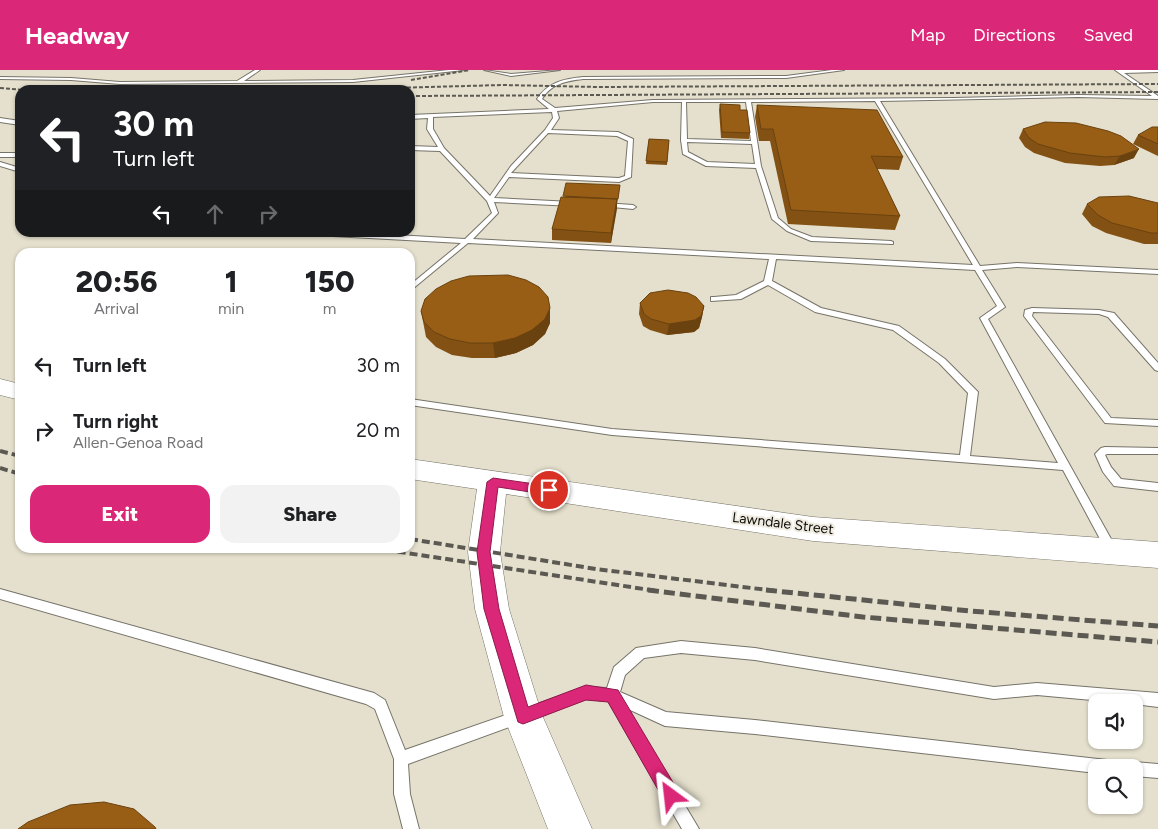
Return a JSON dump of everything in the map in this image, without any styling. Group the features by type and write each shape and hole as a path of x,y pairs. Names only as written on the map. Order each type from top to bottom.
{"main road":[{"path":"0,387 15,391"},
{"name":"Lawndale Street","path":"415,470 813,529 1158,555"},
{"path":"493,482 484,552 484,566 492,609 523,717 570,829"}],"lane":[{"path":"237,82 258,70"},
{"path":"0,78 71,79 120,83 353,81 462,70"},
{"path":"486,70 511,75 556,70 563,73 562,76 567,80"},
{"path":"490,200 507,175 547,131 556,118 554,110 540,99 550,86 567,80 786,77 842,70"},
{"path":"1118,71 1158,71"},
{"path":"1118,71 1158,98"},
{"path":"415,116 554,110 636,102 1053,96 1158,98"},
{"path":"877,100 1001,307 984,318 1112,552"},
{"path":"684,101 685,153 706,164 758,166"},
{"path":"748,101 758,166 776,219 789,230 811,239 891,244"},
{"path":"749,110 759,110"},
{"path":"876,115 886,115"},
{"path":"415,285 468,240 495,214 490,200 442,149 430,129 431,116"},
{"path":"0,120 15,122"},
{"path":"507,175 619,180 628,177 631,140 618,134 547,131"},
{"path":"684,140 754,142"},
{"path":"415,148 442,149"},
{"path":"0,155 15,155"},
{"path":"0,164 15,168"},
{"path":"490,200 576,204"},
{"path":"595,205 633,207"},
{"path":"404,237 979,268 1017,265 1158,272"},
{"path":"768,282 772,257"},
{"path":"714,299 738,298 768,282"},
{"path":"768,282 818,310 896,328 942,361 972,392 964,460"},
{"path":"1158,368 1111,315 1098,312 1032,310 1028,312 1028,316 1108,421 1158,423"},
{"path":"415,403 612,432 1065,467"},
{"path":"1158,451 1105,450 1100,454 1107,469 1118,483 1158,487"},
{"path":"0,594 369,698 380,706 401,759 402,794 411,829"},
{"path":"691,829 612,695 619,671 641,652 681,647 755,654 994,693 1037,689 1158,700"},
{"path":"401,759 523,717 586,692 612,695 665,719 755,727 1088,765"},
{"path":"1143,770 1158,771"}],"shaded area":[{"path":"0,70 1158,70 1158,829 0,829"}],"building":[{"path":"720,104 740,105 740,110 747,110 750,133 722,132"},
{"path":"757,105 877,110 903,157 871,156 900,216 791,210 773,129 761,129"},
{"path":"1045,122 1076,123 1108,131 1121,136 1139,149 1120,156 1105,157 1070,153 1038,144 1029,138 1023,129"},
{"path":"1152,127 1158,127 1158,144 1138,135"},
{"path":"649,139 669,140 667,162 646,161"},
{"path":"566,183 620,185 618,199 563,196"},
{"path":"1129,196 1158,203 1158,233 1112,223 1098,215 1087,204 1099,197"},
{"path":"561,197 617,199 611,233 552,229"},
{"path":"508,275 526,280 539,287 548,297 550,308 545,319 532,330 515,338 493,343 470,343 450,339 434,332 424,322 421,311 425,299 436,289 451,281 469,276"},
{"path":"668,290 688,293 696,297 704,306 701,316 695,320 669,324 651,319 644,314 640,303 650,293"},
{"path":"104,802 134,809 156,829 18,829 28,822 70,805"}],"railway":[{"path":"411,80 470,70"},
{"path":"415,87 502,85 598,87 1158,84"},
{"path":"0,88 15,89"},
{"path":"415,96 1158,92"},
{"path":"0,451 15,455"},
{"path":"0,468 15,472"},
{"path":"415,540 596,569 776,591"},
{"path":"407,553 657,591"},
{"path":"648,590 863,617 1158,642"},
{"path":"766,590 970,611 1158,626"}],"route":[{"path":"549,490 493,482 484,552 484,566 492,609 523,717 586,692 612,695 671,796"}]}
